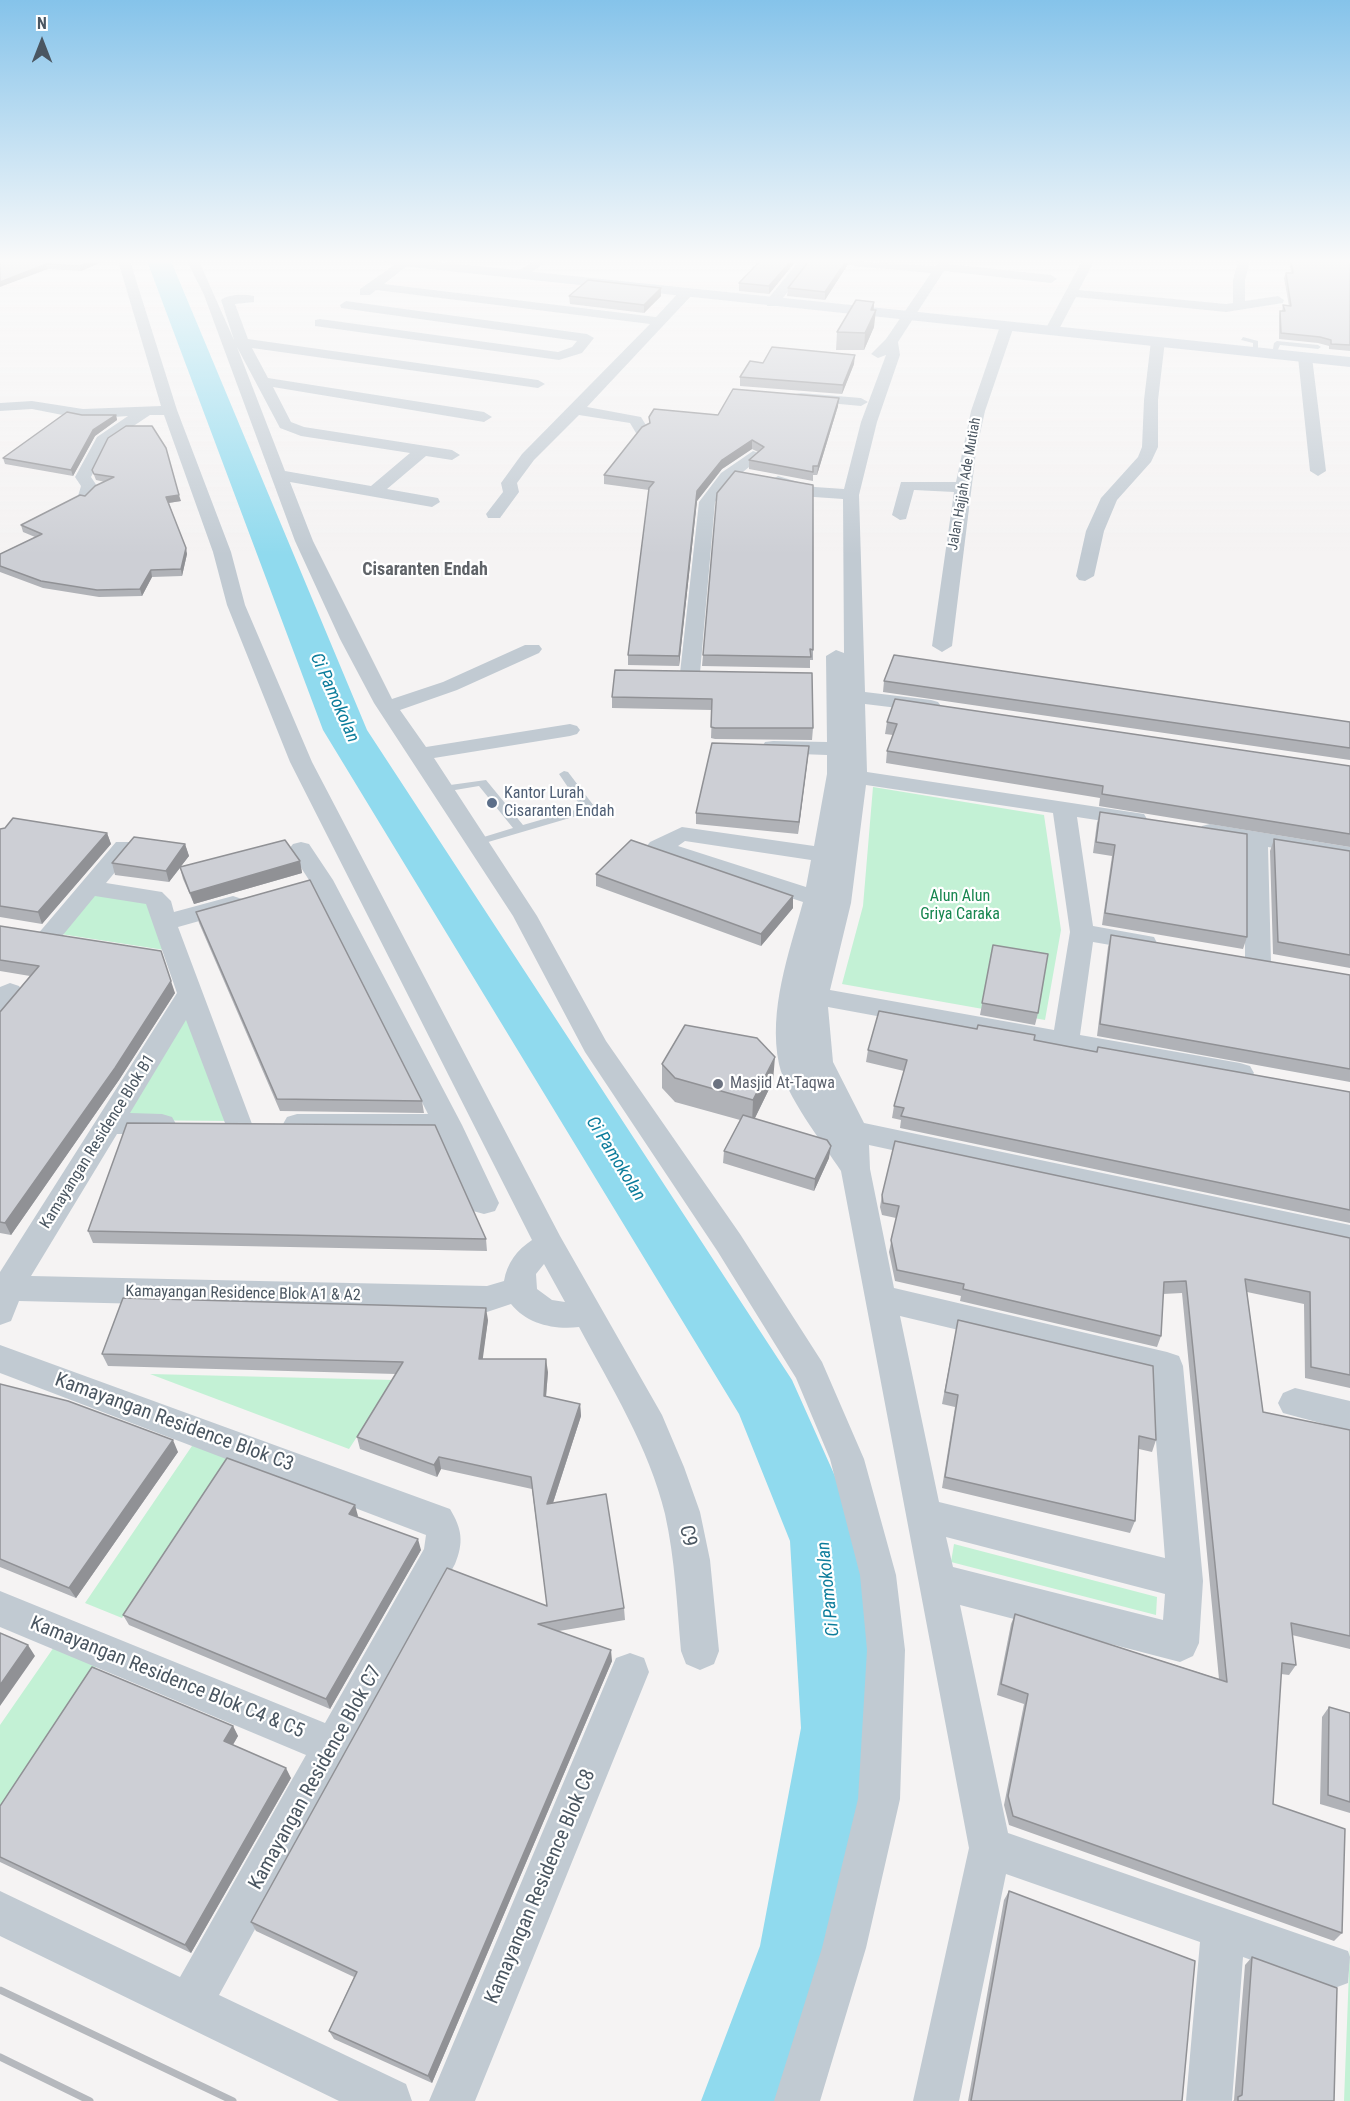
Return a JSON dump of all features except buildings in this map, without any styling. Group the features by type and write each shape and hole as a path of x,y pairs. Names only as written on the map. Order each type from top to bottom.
{"street":[{"name":"C9","path":"154,359 170,410 222,552 236,605 251,647 301,762 549,1244 650,1426 682,1512 692,1560 700,1651"},
{"path":"240,359 278,475 321,579 387,708 444,789 525,916 595,1045 729,1243 810,1372 847,1459 878,1575 886,1650 879,1799 844,1948 797,2101"},
{"path":"247,359 261,381 282,423 291,429 452,454"},
{"path":"367,359 538,384"},
{"path":"494,514 510,492 509,483 515,473 624,359"},
{"path":"862,421 861,402 880,359"},
{"path":"804,994 839,903 847,774 847,748 840,684 843,495 880,359"},
{"name":"Jalan Hajjah Ade Mutiah","path":"942,646 962,487 978,411 996,359"},
{"path":"1085,576 1095,531 1109,498 1145,459 1150,447 1150,400 1156,359"},
{"path":"1311,359 1318,471"},
{"path":"439,409 478,375"},
{"path":"261,381 484,417"},
{"path":"786,396 861,402"},
{"path":"0,407 25,405 82,414 170,410"},
{"path":"0,419 25,405"},
{"path":"576,410 636,420 641,430"},
{"path":"86,496 89,486 83,477 100,443 145,412"},
{"path":"374,493 422,451"},
{"path":"690,673 703,521 707,502 714,488 753,456"},
{"path":"730,473 758,476 814,492 843,495"},
{"path":"278,475 432,502"},
{"path":"900,515 905,487 908,485 962,487"},
{"path":"387,708 450,686 532,649"},
{"path":"669,673 714,673"},
{"path":"840,684 879,698 949,709"},
{"path":"420,754 570,730"},
{"path":"751,747 847,748"},
{"path":"847,774 1155,822"},
{"path":"847,774 824,855 793,1064 809,1099 842,1132 855,1169 990,1848 936,2101"},
{"path":"1064,808 1082,932 1066,1040"},
{"path":"1188,828 1350,854"},
{"path":"816,898 658,847 682,834 824,855"},
{"path":"1256,839 1257,962"},
{"path":"50,935 124,847"},
{"path":"301,849 310,883 448,1125 484,1203"},
{"path":"89,888 153,897 159,901 164,923 164,953 189,994 236,1124"},
{"path":"164,923 254,898"},
{"path":"1082,932 1164,946"},
{"name":"Kamayangan Residence Blok B1","path":"2,1296 189,994"},
{"path":"804,994 1270,1079"},
{"path":"109,1123 448,1125"},
{"path":"842,1132 1350,1237"},
{"path":"549,1244 535,1251 525,1262 520,1275 520,1288 526,1301 545,1313 570,1317 586,1313"},
{"name":"Kamayangan Residence Blok A1 & A2","path":"2,1296 487,1299 520,1288"},
{"path":"881,1298 1167,1366 1185,1581 1180,1643 937,1581"},
{"name":"Kamayangan Residence Blok C3","path":"0,1359 437,1521 444,1533 442,1552"},
{"path":"1295,1403 1350,1416"},
{"path":"924,1515 1185,1581"},
{"name":"Kamayangan Residence Blok C7","path":"190,2003 442,1552"},
{"name":"Kamayangan Residence Blok C4 & C5","path":"0,1610 334,1748"},
{"name":"Kamayangan Residence Blok C8","path":"452,2101 630,1672"},
{"path":"990,1848 1332,1967"},
{"path":"0,1912 389,2101"},
{"path":"1209,2101 1223,1928"}],"lane":[{"path":"478,842 586,810 588,806 564,774"},
{"path":"444,789 482,782 520,830"}],"green space":[{"name":"Alun Alun Griya Caraka","path":"873,787 1044,815 1061,930 1045,1020 842,984 863,906"},
{"path":"90,891 149,899 171,951 54,933"},
{"path":"188,1003 233,1121 116,1120"},
{"path":"150,1374 394,1380 349,1449"},
{"path":"194,1443 229,1456 122,1618 85,1603"},
{"path":"954,1544 1157,1597 1156,1615 951,1562"},
{"path":"54,1647 97,1665 0,1808 0,1725"},
{"path":"1350,1945 1350,2101 1344,2101"}],"waterway":[{"name":"Ci Pamokolan","path":"198,359 345,730 768,1401 827,1541 842,1728 805,1946 749,2101"}],"railway":[{"path":"0,1990 233,2101"},
{"path":"0,2057 90,2101"}],"place":[{"name":"Kantor Lurah Cisaranten Endah","path":"492,803"},
{"name":"Masjid At-Taqwa","path":"718,1084"}],"district":[{"name":"Cisaranten Endah","path":"425,570"}]}
